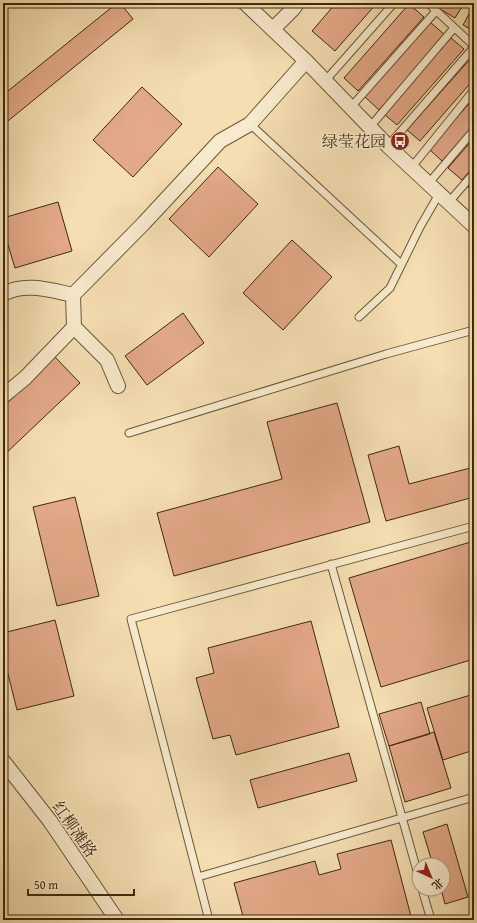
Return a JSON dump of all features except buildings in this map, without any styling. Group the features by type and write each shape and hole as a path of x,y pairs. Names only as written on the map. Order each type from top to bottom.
{"street":[{"path":"245,3 273,29 411,168 444,198 472,219"},
{"path":"273,29 297,3"},
{"path":"118,386 107,360 74,327 73,295 220,141 250,124 306,62"},
{"path":"3,294 13,288 37,288 73,295"},
{"path":"3,396 25,378 74,327"},
{"name":"红柳滩路","path":"3,761 50,821 117,920"}],"lane":[{"path":"325,81 394,3"},
{"path":"388,146 474,46 428,3"},
{"path":"350,107 436,11"},
{"path":"370,127 454,28"},
{"path":"411,168 474,90"},
{"path":"250,124 401,264"},
{"path":"428,184 474,130"},
{"path":"359,317 390,288 420,227 444,198 474,173"},
{"path":"129,433 386,354 474,330"},
{"path":"209,920 131,619 474,526"},
{"path":"331,564 413,857"},
{"path":"198,877 474,797"},
{"path":"424,897 431,920"}],"place":[{"name":"绿莹花园","path":"400,141"}]}
